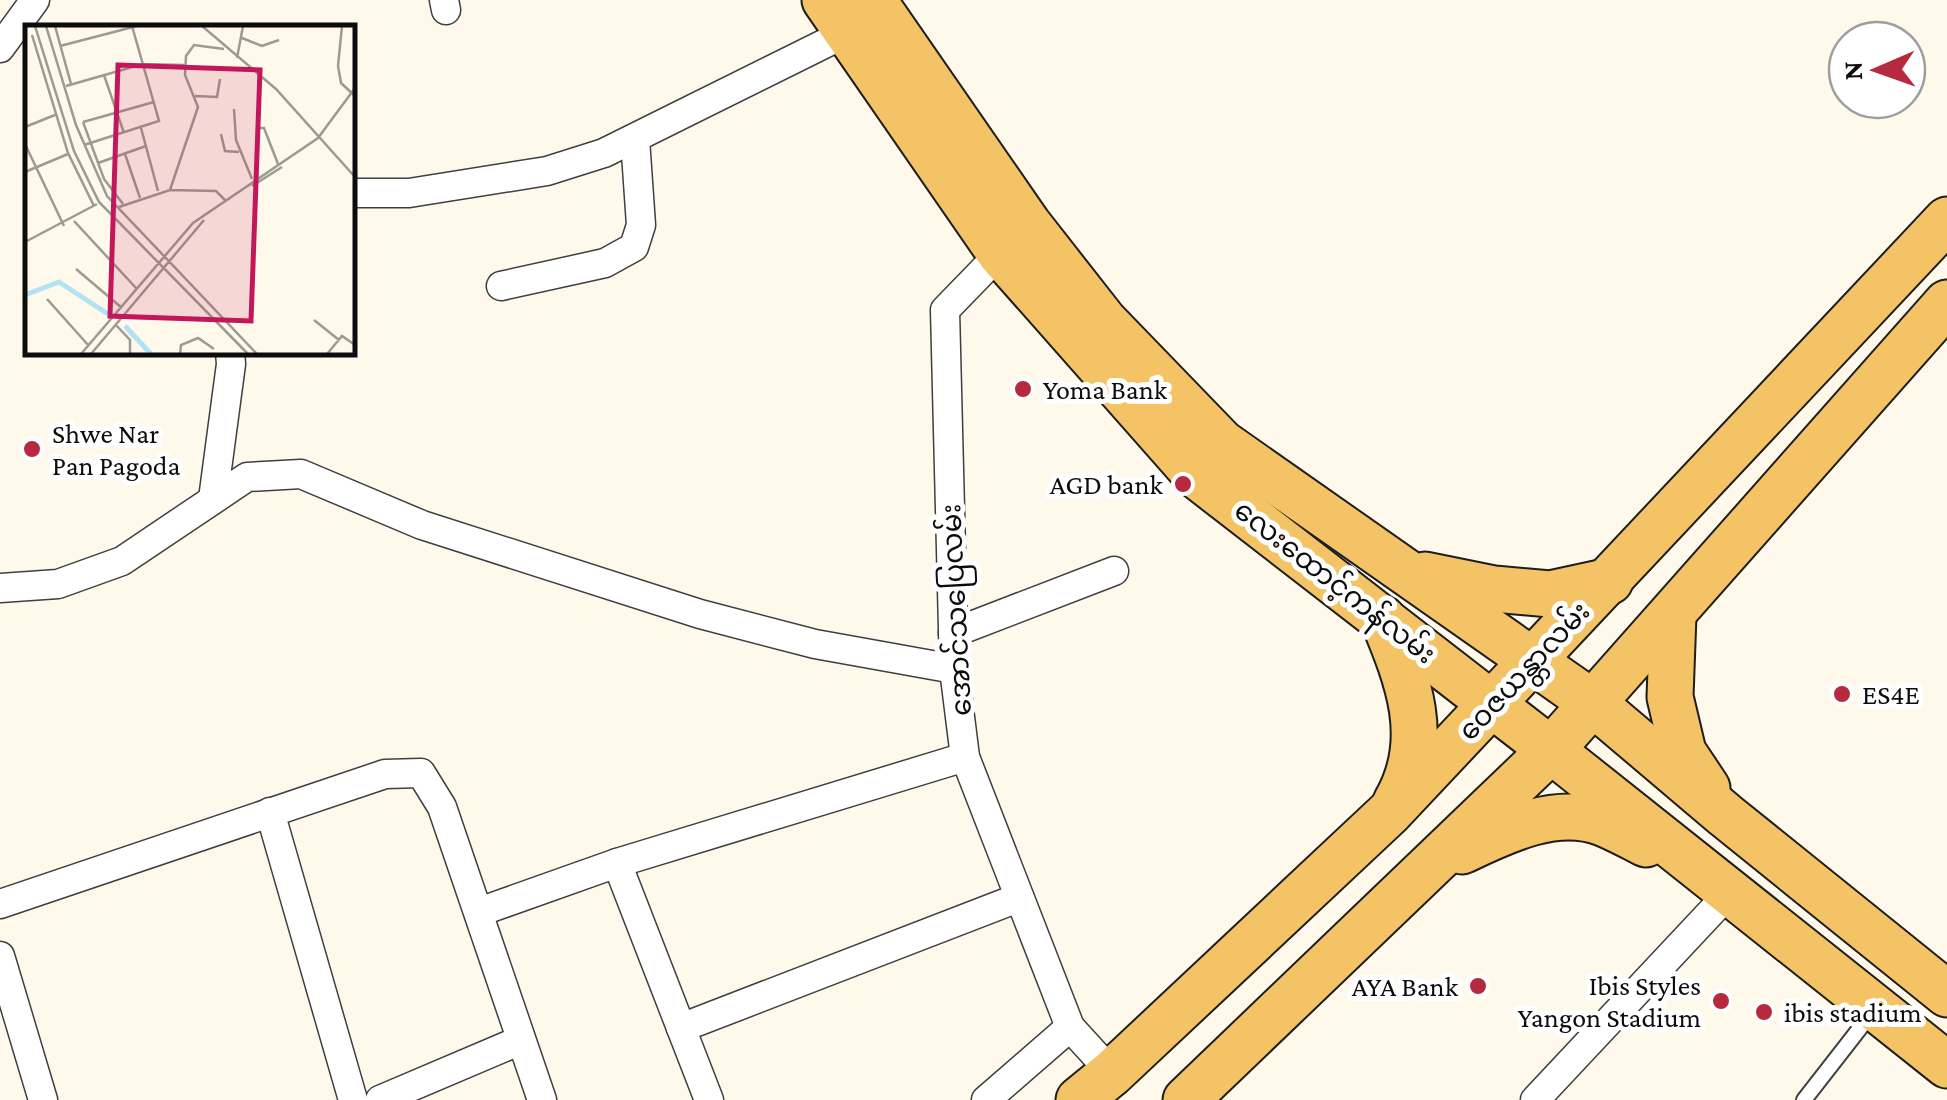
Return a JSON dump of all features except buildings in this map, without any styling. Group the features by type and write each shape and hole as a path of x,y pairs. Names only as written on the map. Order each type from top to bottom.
{"main road":[{"name":"လေးထောင့်ကန်လမ်း","path":"848,11 940,101 1014,238 1197,476 1551,750 1947,1065"},
{"name":"ဝေဇယန္တာလမ်း","path":"1096,1086 1389,813 1494,706 1947,220"},
{"name":"လေးထောင့်ကန်လမ်း","path":"1014,238 1104,321 1222,443 1594,704 1947,994"},
{"path":"1186,1100 1551,750 1947,304"},
{"path":"1407,572 1494,589 1550,594 1610,581"},
{"path":"1673,614 1670,696 1684,752 1725,815"},
{"path":"1382,618 1405,671 1414,708 1412,748 1403,789 1389,813"},
{"path":"1432,864 1506,830 1553,817 1600,821 1718,883"}],"street":[{"path":"0,48 35,0"},
{"path":"355,193 408,193 546,171 604,153 848,11"},
{"path":"501,286 605,263 634,247 641,225 635,138"},
{"name":"အောင်သပြေလမ်း","path":"1014,238 945,310 954,669 965,756 1018,898 1096,1086"},
{"path":"213,499 230,355"},
{"path":"0,588 58,584 122,561 247,477 300,474 422,524 700,614 814,644 954,669"},
{"path":"953,633 1114,571"},
{"path":"479,912 617,863 965,756"},
{"path":"0,904 385,774 421,773 442,806 542,1100"},
{"path":"270,812 353,1100"},
{"path":"617,863 709,1100"},
{"path":"1534,1100 1718,883"},
{"path":"681,1028 1018,898"},
{"path":"0,956 44,1100"},
{"path":"986,1100 1070,1027"},
{"path":"380,1100 522,1040"}],"lane":[{"path":"1804,1100 1876,1008"}],"place":[{"name":"Yoma Bank","path":"1023,389"},
{"name":"Shwe Nar Pan Pagoda","path":"32,449"},
{"name":"AGD bank","path":"1183,484"},
{"name":"ES4E","path":"1842,694"},
{"name":"AYA Bank","path":"1478,986"},
{"name":"Ibis Styles Yangon Stadium","path":"1721,1001"},
{"name":"ibis stadium","path":"1764,1012"}]}
